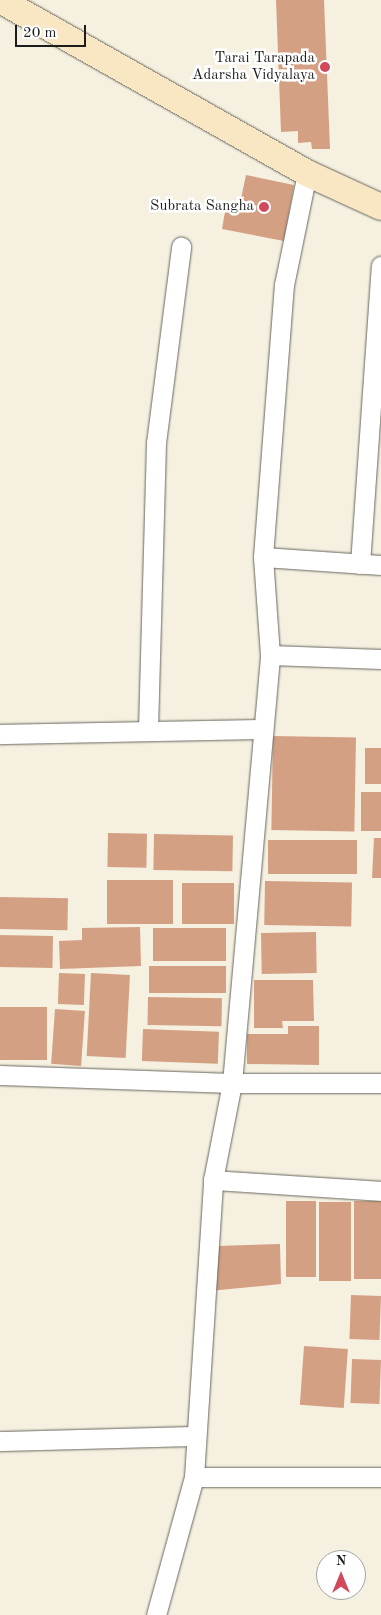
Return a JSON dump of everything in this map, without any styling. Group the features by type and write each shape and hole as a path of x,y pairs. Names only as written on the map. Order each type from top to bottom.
{"main road":[{"path":"0,0 307,173 381,207"}],"street":[{"path":"156,1615 194,1477 193,1436 213,1180 232,1084 270,655 263,557 284,285 307,173"},
{"path":"148,729 156,443 180,247"},
{"path":"360,564 381,266"},
{"path":"263,557 381,565"},
{"path":"270,655 381,659"},
{"path":"0,734 148,729 263,730"},
{"path":"0,1074 232,1084 381,1083"},
{"path":"213,1180 381,1191"},
{"path":"0,1441 193,1436"},
{"path":"194,1477 381,1477"}],"building":[{"path":"276,0 324,0 330,149 312,149 311,142 298,143 298,131 281,132"},
{"name":"Subrata Sangha","path":"246,175 294,185 284,241 222,229 226,206 239,208"},
{"path":"273,736 356,737 354,831 271,830"},
{"path":"365,748 381,748 381,784 365,784"},
{"path":"361,792 381,792 381,831 361,831"},
{"path":"108,833 147,834 146,868 107,867"},
{"path":"154,834 233,835 232,871 153,870"},
{"path":"374,838 381,838 381,878 372,878"},
{"path":"268,840 357,840 357,874 268,874"},
{"path":"107,880 173,880 173,924 107,924"},
{"path":"265,881 352,883 351,927 264,925"},
{"path":"182,883 234,883 234,924 182,924"},
{"path":"0,897 68,898 67,930 0,929"},
{"path":"140,927 141,966 60,969 59,941 82,940 82,928"},
{"path":"153,928 226,928 226,961 153,961"},
{"path":"316,932 317,973 262,974 261,933"},
{"path":"0,935 53,936 52,968 0,967"},
{"path":"149,966 226,966 226,993 149,993"},
{"path":"59,973 85,974 84,1005 58,1004"},
{"path":"91,973 130,975 126,1058 87,1056"},
{"path":"254,980 313,980 314,1021 282,1021 283,1028 254,1028"},
{"path":"148,997 222,998 222,1026 148,1025"},
{"path":"0,1007 47,1007 47,1060 0,1060"},
{"path":"55,1009 85,1011 81,1066 51,1064"},
{"path":"288,1026 319,1026 319,1065 247,1064 247,1034 288,1034"},
{"path":"143,1029 219,1032 218,1064 142,1061"},
{"path":"286,1201 316,1201 316,1277 286,1277"},
{"path":"354,1201 381,1201 381,1279 354,1279"},
{"path":"319,1202 351,1202 351,1281 319,1281"},
{"path":"280,1244 281,1284 209,1291 209,1272 217,1272 216,1246"},
{"path":"351,1295 381,1296 379,1340 349,1339"},
{"path":"304,1346 348,1349 344,1408 300,1405"},
{"path":"352,1359 381,1360 379,1404 350,1403"}],"place":[{"name":"Tarai Tarapada Adarsha Vidyalaya","path":"325,67"},
{"name":"Subrata Sangha","path":"264,207"}]}
